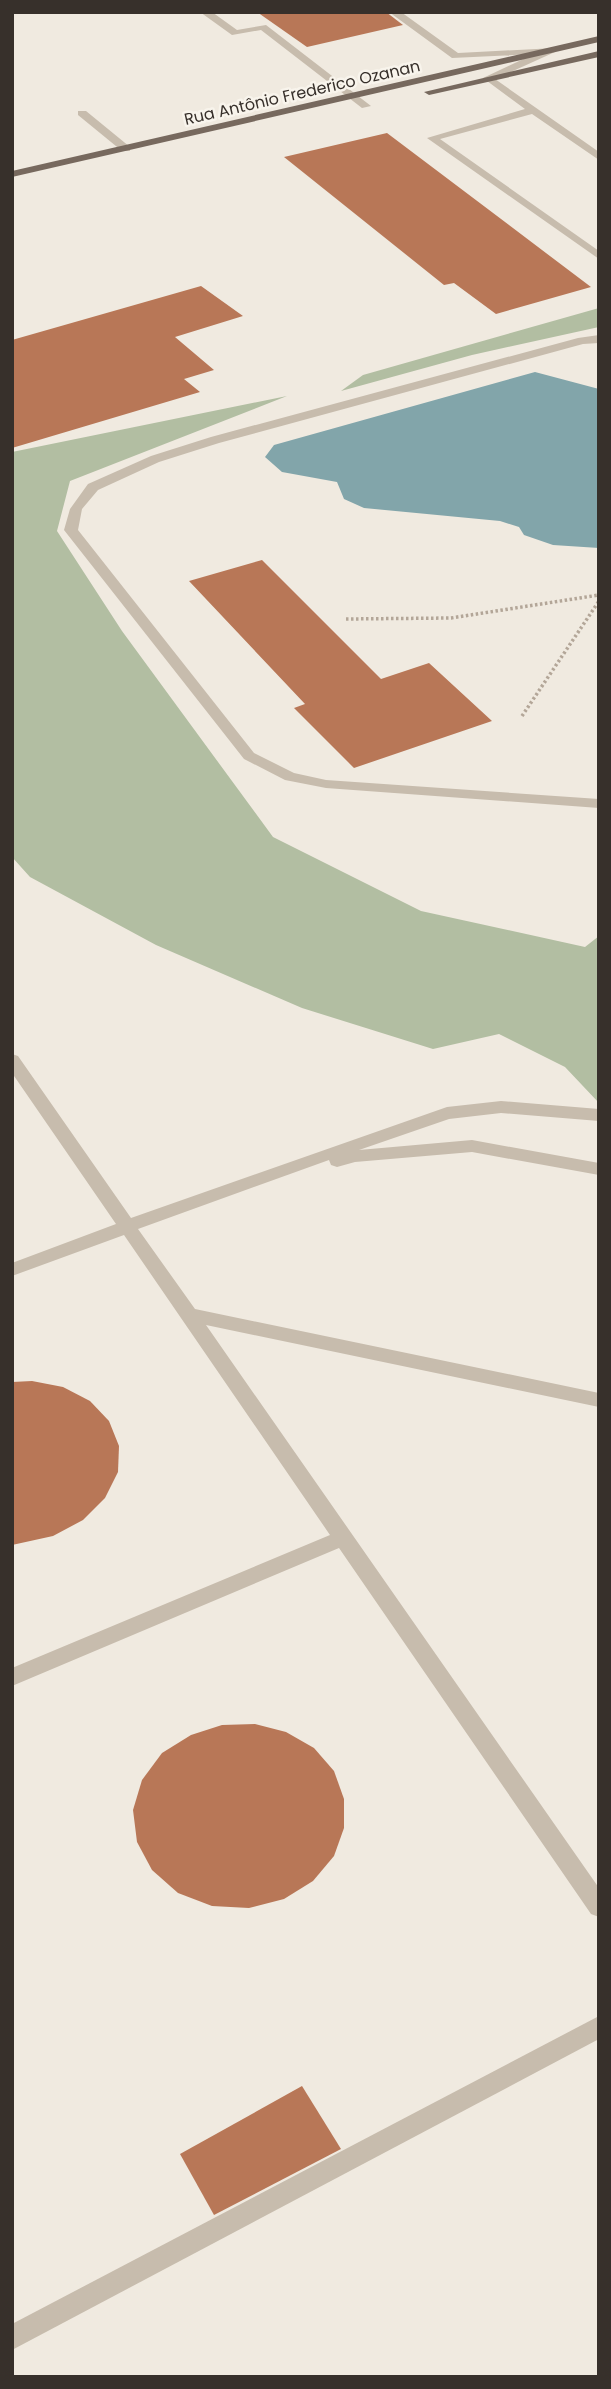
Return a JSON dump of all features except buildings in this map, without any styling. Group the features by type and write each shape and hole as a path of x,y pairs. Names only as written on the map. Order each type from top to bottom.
{"main road":[{"name":"Rua Antônio Frederico Ozanan","path":"12,174 599,39"},
{"name":"Rua Antônio Frederico Ozanan","path":"94,168 599,54"}],"lane":[{"path":"205,12 235,33 263,27 366,106"},
{"path":"394,12 456,56 552,50"},
{"path":"488,78 552,50"},
{"path":"488,78 599,157"},
{"path":"535,110 432,138 599,256"},
{"path":"82,113 125,149"},
{"path":"599,339 582,341 228,436 155,459 93,487 76,509 71,530 249,756 290,777 326,784 599,804"},
{"path":"12,1060 599,1907"},
{"path":"12,1270 212,1194 447,1113 501,1107 599,1115"},
{"path":"212,1194 355,1156 472,1146 599,1169"},
{"path":"190,1315 599,1400"},
{"path":"12,1677 345,1537"},
{"path":"12,2338 599,2027"}],"path":[{"path":"346,618 451,618 599,595"},
{"path":"522,716 599,601"}],"green space":[{"path":"599,308 599,327 472,355 341,391 363,375"},
{"path":"287,396 70,481 57,531 122,631 273,837 421,911 585,947 599,936 599,1103 565,1067 499,1034 433,1049 302,1008 156,945 30,877 12,857 12,452"}],"water":[{"path":"535,372 599,389 599,548 553,545 524,535 519,527 500,521 364,508 344,499 337,482 282,472 265,457 274,445"}]}
